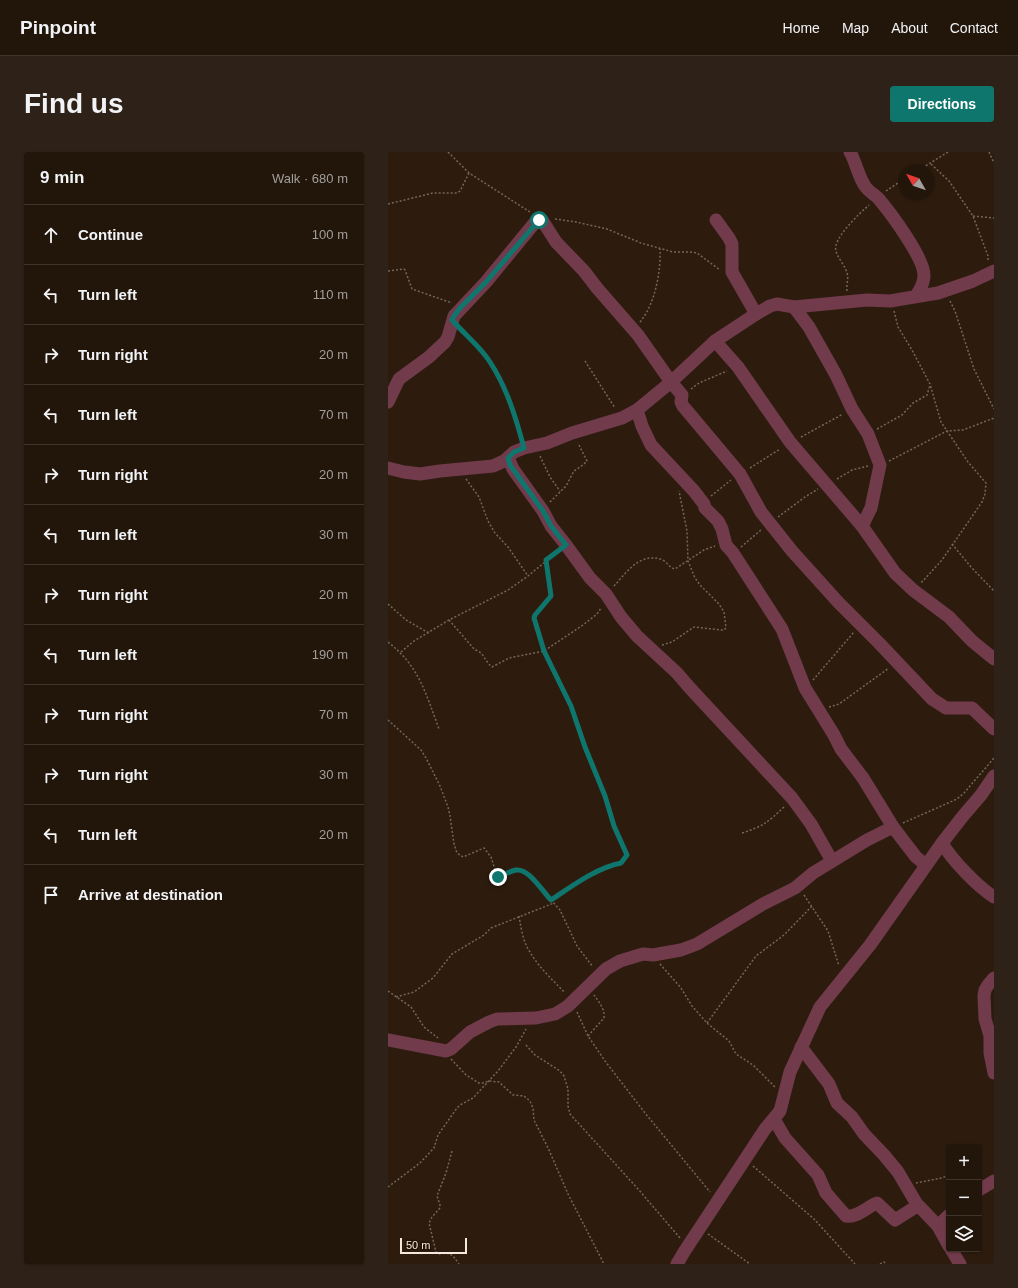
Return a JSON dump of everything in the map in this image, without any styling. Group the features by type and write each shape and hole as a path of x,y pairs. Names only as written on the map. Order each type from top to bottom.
{"street":[{"path":"850,152 864,185 878,197 904,234 924,270 925,277 916,296"},
{"path":"388,402 399,379 429,357 445,342 448,337 452,320 460,308 486,282 537,220 541,219 556,242 584,271 634,330 670,382 682,395 681,402 683,406 740,474 761,512 792,551 822,585 932,699 946,708 972,708 994,729"},
{"path":"716,220 732,244 731,270 756,314"},
{"path":"388,468 420,474 493,466 500,464 514,452 530,446 547,443 572,433 622,418 637,410 715,341 770,306 777,304 794,307 867,300 890,300 938,293 992,276"},
{"path":"794,307 808,327 852,409 868,434 880,465 871,508 862,526"},
{"path":"715,341 738,367 790,442 862,526 895,573 913,590 949,618 972,641 994,659"},
{"path":"637,410 642,426 651,445 720,524 726,545 733,553 782,629 805,688 841,749 863,778 893,827 916,857 926,865"},
{"path":"508,458 513,469 543,511 551,526 590,578 606,594 636,636 677,673 689,688 792,798 812,824 832,861"},
{"path":"677,1264 765,1129 780,1111 790,1072 820,1007 870,945 942,843 981,795 994,776"},
{"path":"388,1040 449,1050 470,1032 497,1019 530,1018 554,1014 568,1006 599,975 620,960 643,954 653,955 681,950 697,944 763,904 795,888 813,873 867,840 893,827"},
{"path":"942,843 949,855 994,897"},
{"path":"994,978 985,990 984,996 985,1019 990,1036 990,1053 994,1073"},
{"path":"801,1047 829,1084 837,1103 852,1117 864,1134 898,1172 918,1206 938,1226 946,1241"},
{"path":"774,1119 785,1138 818,1175 826,1193 846,1216 859,1213 877,1203 895,1220 918,1206"},
{"path":"982,1188 994,1181"},
{"path":"938,1226 947,1216"},
{"path":"953,1252 960,1264"}],"path":[{"path":"448,152 469,173 533,213"},
{"path":"930,164 948,152"},
{"path":"989,152 994,163"},
{"path":"934,167 950,181 973,216 988,256 992,276"},
{"path":"388,204 433,193 457,193 469,173"},
{"path":"849,302 846,286 847,272 841,263 835,247 836,242 853,219 878,197 898,183"},
{"path":"973,216 994,218"},
{"path":"552,219 576,222 607,229 660,249 673,252 697,253 723,271 734,276"},
{"path":"634,330 651,306 656,289 660,249"},
{"path":"388,271 404,269 412,289 447,300 460,308"},
{"path":"945,290 955,311 974,369 994,409"},
{"path":"890,300 898,327 930,384 941,422 968,462 986,483 985,494 982,502 942,560 913,590"},
{"path":"452,320 490,361 501,381 530,446 560,491"},
{"path":"585,361 622,418"},
{"path":"682,395 699,383 720,373 738,367"},
{"path":"868,434 902,415 913,403 927,395 930,384"},
{"path":"704,504 725,484 764,458 790,442 852,409"},
{"path":"826,484 852,470 880,465 947,431 963,430 994,418"},
{"path":"543,511 566,486 574,471 587,461 572,433"},
{"path":"457,469 480,496 488,521 495,533 508,547 528,576"},
{"path":"648,647 661,646 672,642 694,627 721,630 726,629 726,620 719,604 700,585 695,578 688,561 687,531 679,491"},
{"path":"952,544 994,591"},
{"path":"401,652 414,641 449,620 508,590 566,545"},
{"path":"449,620 475,650 481,652 490,666 496,665 509,658 544,651 597,614 602,608 606,594 638,561 652,558 660,559 674,569 704,550 714,546 726,545"},
{"path":"546,560 551,596 534,618 544,651 571,706 582,741 605,796 614,826 627,855 621,863 611,865 590,876 551,900"},
{"path":"388,604 406,620 429,633"},
{"path":"805,688 832,659 848,637 861,625"},
{"path":"388,642 401,652 422,684 439,729"},
{"path":"817,708 839,704 897,662"},
{"path":"388,720 421,750 436,778 450,816 454,844 457,853 463,857 481,848 485,848 491,857 497,876 517,870 523,870 560,910 577,946 599,975"},
{"path":"893,827 957,799 964,794 994,758"},
{"path":"742,833 755,829 766,823 792,798"},
{"path":"795,888 806,896 828,930 843,979"},
{"path":"396,997 414,992 433,978 452,954 484,935 491,928 554,903"},
{"path":"707,1023 756,956 784,935 812,906"},
{"path":"519,916 529,952 543,970 573,1001 575,1009 588,1036 605,1061 645,1113 718,1202"},
{"path":"653,955 672,976 692,1006 707,1023 729,1042 736,1054 756,1068 784,1095"},
{"path":"588,987 601,1005 605,1016 588,1036"},
{"path":"388,991 411,1007 424,1027 449,1050 453,1062 474,1080 481,1084 489,1081 499,1082 514,1095 524,1096 530,1101 533,1108 534,1120 568,1194 604,1264"},
{"path":"388,1187 432,1152 436,1146 440,1131 457,1108 473,1098 498,1071 520,1040 530,1018"},
{"path":"526,1045 535,1056 563,1074 568,1089 568,1106 570,1114 638,1188 687,1247"},
{"path":"452,1151 446,1173 437,1196 440,1208 429,1223 436,1252 438,1254 446,1252 449,1253 459,1264"},
{"path":"746,1160 814,1219 855,1264"},
{"path":"907,1186 946,1176"},
{"path":"700,1228 750,1264"},
{"path":"880,1264 882,1262 887,1264"}],"route":[{"path":"498,877 509,872 523,870 551,900 590,876 611,865 621,863 626,859 627,855 614,826 605,796 575,722 571,706 544,651 534,618 551,596 546,560 566,545 551,526 543,511 510,465 508,458 514,452 524,448 513,408 501,381 490,361 452,320 460,308 486,282 537,220 539,220"}]}
